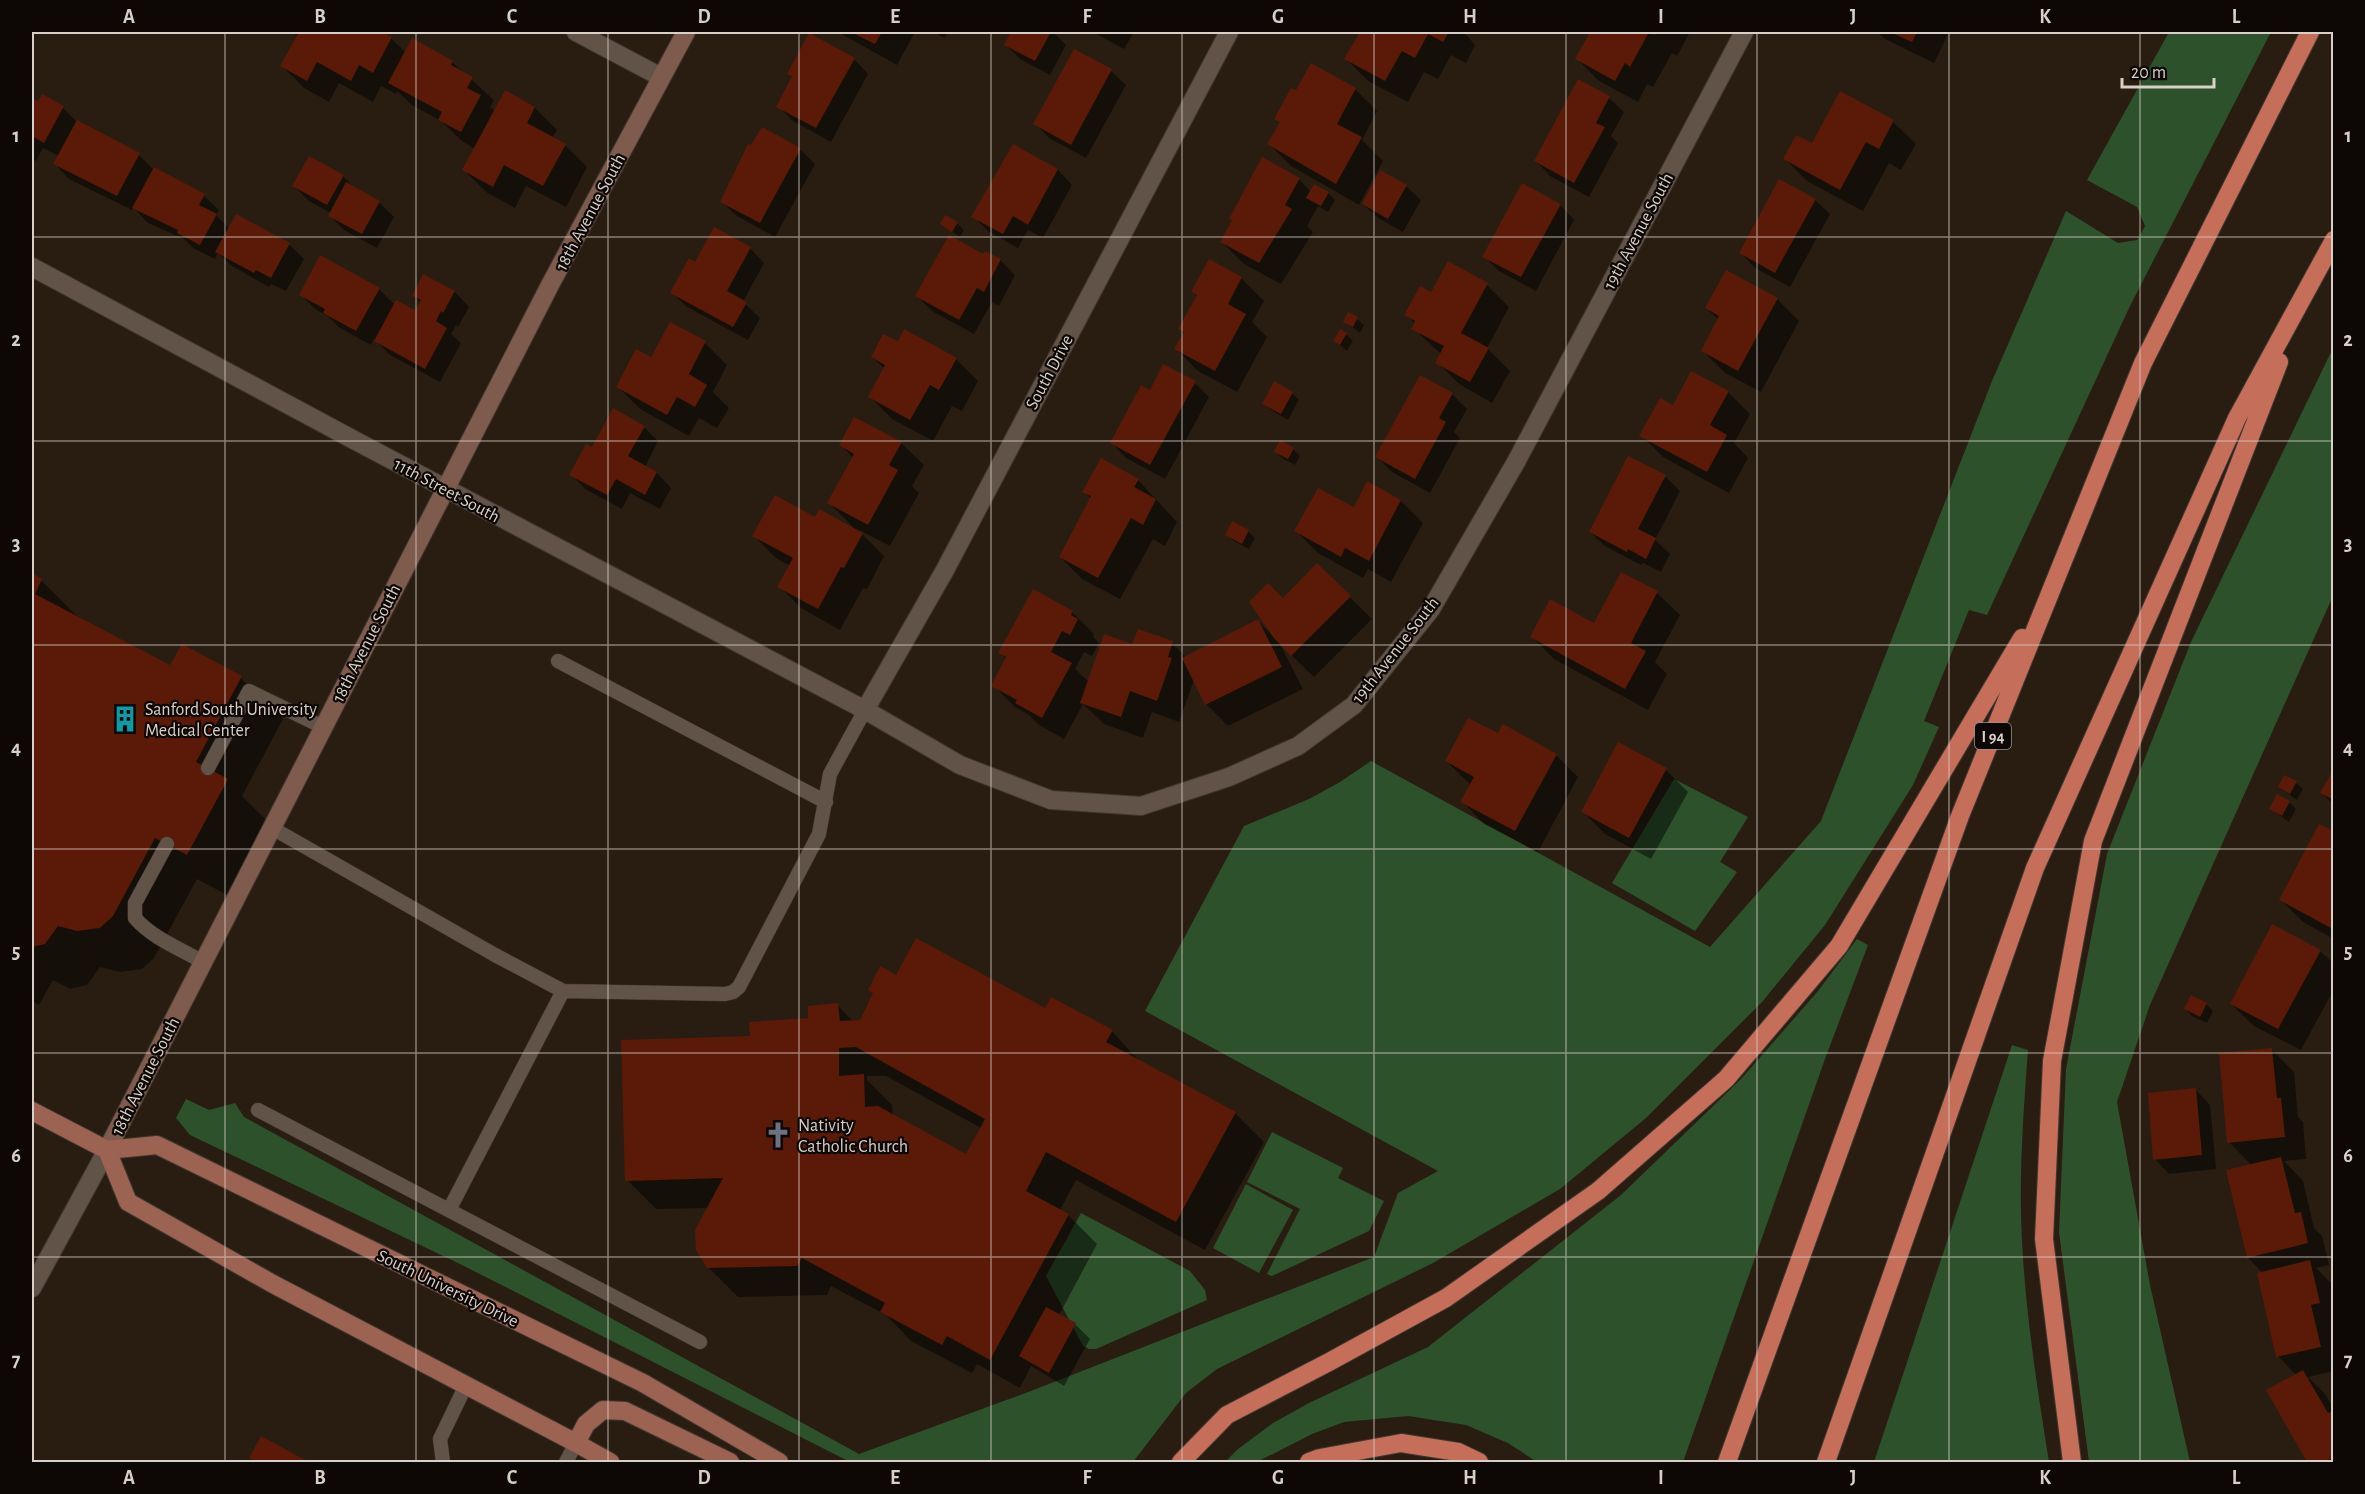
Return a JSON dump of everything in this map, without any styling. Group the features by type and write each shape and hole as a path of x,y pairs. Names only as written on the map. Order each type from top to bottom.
{"highway":[{"name":"I 94","path":"1727,1462 1960,816 2143,363 2310,32"},
{"path":"1826,1462 2035,868 2237,418 2334,240"},
{"path":"2072,1462 2044,1239 2052,1061 2093,841 2305,292"},
{"path":"1186,1460 1227,1415 1446,1298 1598,1191 1726,1079 1839,945 2052,588"},
{"path":"1309,1462 1401,1443 1458,1452 1479,1462"}],"main road":[{"path":"32,1111 107,1150 128,1202 273,1284 610,1462"},
{"name":"South University Drive","path":"107,1150 157,1145 643,1383 779,1462"},
{"path":"576,1443 586,1424 603,1410 626,1411 730,1462"}],"street":[{"path":"576,32 662,77"},
{"name":"18th Avenue South","path":"32,1288 107,1150 550,285 686,32"},
{"name":"South Drive","path":"865,710 945,570 1229,32"},
{"name":"19th Avenue South","path":"865,710 960,765 1051,800 1141,806 1229,777 1298,746 1354,705 1431,609 1515,462 1744,32"},
{"name":"11th Street South","path":"32,267 865,710"}],"lane":[{"path":"558,661 826,802"},
{"path":"208,768 249,691 323,727"},
{"path":"272,828 495,955 563,991 725,994 739,987 819,834 830,774 865,710"},
{"path":"167,844 135,903 135,918 142,926 203,962"},
{"path":"449,1210 563,991"},
{"path":"258,1110 700,1342"},
{"path":"443,1462 440,1439 466,1385"},
{"path":"566,1462 576,1443"}],"green space":[{"path":"2169,32 2271,32 2130,306 1987,615 1969,610 1924,721 1939,727 1913,785 1825,925 1762,1002 1646,1118 1560,1189 1433,1263 1217,1369 1186,1393 1133,1462 850,1462 462,1265 190,1135 176,1118 186,1099 209,1110 235,1103 244,1117 859,1454 1031,1391 1374,1257 1398,1193 1438,1171 1145,1011 1244,826 1309,799 1371,761 1710,947 1821,821 1992,381 2066,211 2118,243 2137,240 2145,226 2137,207 2087,180"},
{"path":"2333,348 2333,596 2150,1005 2117,1102 2150,1285 2190,1462 2089,1462 2059,1232 2066,1069 2107,854 2191,642"},
{"path":"1674,779 1748,817 1720,862 1737,872 1695,931 1612,883"},
{"path":"1857,939 1868,945 1825,1059 1683,1462 1537,1462 1508,1443 1466,1425 1408,1416 1344,1422 1312,1434 1257,1462 1225,1462 1238,1449 1273,1423 1309,1403 1428,1347 1621,1195 1741,1079 1818,991"},
{"path":"2012,1045 2028,1050 2021,1173 2022,1245 2031,1339 2049,1462 1874,1462"},
{"path":"1272,1132 1343,1168 1338,1178 1384,1201 1369,1231 1272,1276 1267,1274 1300,1209 1247,1182"},
{"path":"1246,1184 1293,1210 1259,1273 1213,1248"},
{"path":"1081,1213 1190,1271 1205,1290 1207,1300 1096,1349 1083,1346 1046,1276"}],"building":[{"path":"299,32 382,32 392,37 373,73 359,65 351,81 317,62 307,81 280,66"},
{"path":"851,32 882,32 875,44"},
{"path":"1011,32 1051,32 1035,61 1004,45"},
{"path":"1360,32 1449,32 1443,42 1428,34 1415,58 1402,51 1385,81 1344,59"},
{"path":"1590,32 1649,32 1630,67 1625,63 1615,81 1575,59"},
{"path":"1890,32 1917,32 1912,42"},
{"path":"809,33 855,58 816,128 776,107 792,76 787,74"},
{"path":"412,38 453,61 451,65 473,77 467,88 481,95 461,132 438,120 442,112 388,83"},
{"path":"1074,49 1112,69 1071,145 1033,124"},
{"path":"1311,63 1356,88 1337,124 1362,137 1336,184 1267,144 1280,122 1274,119 1291,88 1296,90"},
{"path":"1578,79 1610,96 1596,123 1605,127 1574,183 1534,161"},
{"path":"505,90 535,107 527,123 566,144 543,186 504,165 493,187 462,170"},
{"path":"1840,91 1894,120 1879,149 1866,142 1840,190 1783,159 1796,135 1812,143"},
{"path":"42,94 64,106 44,143 32,136 32,98 38,101"},
{"path":"77,120 140,153 117,196 53,164"},
{"path":"762,127 801,148 760,223 720,202 748,144 751,145"},
{"path":"1013,144 1058,169 1028,225 1013,216 1003,234 971,217"},
{"path":"309,156 344,175 327,205 292,186"},
{"path":"1262,157 1300,178 1285,205 1292,209 1259,263 1220,242 1232,220 1229,219"},
{"path":"154,167 205,194 199,205 217,214 200,245 177,233 178,230 132,208"},
{"path":"1380,170 1407,185 1388,219 1362,204"},
{"path":"1779,179 1816,199 1775,273 1739,253"},
{"path":"346,182 380,201 362,234 328,216"},
{"path":"1522,183 1561,204 1521,277 1482,257"},
{"path":"1314,184 1329,192 1321,206 1306,198"},
{"path":"236,214 290,243 271,278 256,270 254,273 215,252"},
{"path":"945,215 958,222 952,232 940,224"},
{"path":"714,227 751,247 727,291 747,302 733,327 670,293 689,258 695,262"},
{"path":"949,235 983,254 985,251 1001,259 984,292 977,288 959,320 915,296"},
{"path":"320,255 380,288 356,331 323,313 325,309 299,295"},
{"path":"1209,259 1242,277 1228,304 1246,314 1215,371 1174,349 1184,332 1178,329 1197,295 1191,292"},
{"path":"1448,261 1488,283 1461,333 1489,348 1470,382 1435,363 1444,346 1411,329 1415,321 1404,315 1420,286 1431,292"},
{"path":"1726,270 1778,298 1738,371 1701,351 1719,316 1705,308"},
{"path":"423,274 455,291 436,321 447,328 425,369 374,341 396,300 415,310 421,300 412,296"},
{"path":"1348,312 1358,317 1353,327 1343,322"},
{"path":"670,322 706,341 689,374 707,385 695,407 677,397 667,415 616,387 636,349 651,357"},
{"path":"904,329 957,358 939,390 930,385 910,420 868,397 885,365 871,357 883,334 898,341"},
{"path":"1340,329 1347,333 1340,345 1333,341"},
{"path":"1163,364 1196,381 1150,465 1110,443 1141,385 1150,390"},
{"path":"1691,371 1729,391 1710,425 1727,435 1707,472 1639,436 1660,398 1673,405"},
{"path":"1420,375 1453,393 1439,418 1446,422 1415,479 1375,457"},
{"path":"1274,381 1293,392 1281,414 1262,404"},
{"path":"613,408 645,426 628,456 657,472 645,495 616,479 607,495 569,475 586,444 592,447"},
{"path":"854,417 902,442 889,465 898,470 868,525 827,503 854,454 839,445"},
{"path":"1280,440 1294,448 1288,459 1274,452"},
{"path":"1628,456 1666,475 1638,529 1656,538 1646,559 1628,549 1627,552 1589,532"},
{"path":"1101,458 1139,479 1134,487 1156,499 1143,525 1131,518 1098,578 1059,557 1091,496 1082,492"},
{"path":"1367,481 1401,500 1369,561 1345,548 1341,557 1294,531 1318,488 1354,507"},
{"path":"775,495 815,517 819,509 863,533 818,609 777,587 793,558 752,536"},
{"path":"1232,521 1249,530 1242,544 1225,535"},
{"path":"1317,563 1351,596 1291,656 1273,637 1249,602 1268,583 1283,598"},
{"path":"1621,572 1658,591 1631,643 1646,651 1625,689 1530,637 1550,599 1594,623"},
{"name":"Sanford South University Medical Center","path":"32,573 42,579 35,594 170,665 182,644 242,676 196,762 228,779 187,855 155,838 113,916 100,928 77,931 58,926 45,944 32,947"},
{"path":"1033,589 1073,611 1071,615 1078,619 1070,635 1062,631 1051,652 1072,663 1042,718 1015,703 1017,700 991,686 1006,657 998,653"},
{"path":"1258,619 1282,667 1205,705 1182,658"},
{"path":"1138,629 1173,641 1168,657 1172,658 1157,701 1130,691 1121,717 1080,703 1104,634 1132,644"},
{"path":"1468,718 1498,733 1503,724 1557,754 1515,831 1460,802 1474,777 1445,761"},
{"path":"1618,742 1667,768 1629,838 1581,812"},
{"path":"2334,768 2334,800 2320,793"},
{"path":"2284,775 2297,781 2290,794 2278,787"},
{"path":"2277,794 2290,801 2282,816 2269,809"},
{"path":"2319,824 2334,831 2334,925 2331,928 2279,900"},
{"path":"2272,924 2321,950 2278,1029 2230,1004"},
{"name":"Nativity Catholic Church","path":"916,938 1045,1008 1051,997 1113,1030 1106,1042 1236,1112 1176,1222 1046,1152 1026,1191 1069,1214 990,1360 947,1336 942,1345 880,1312 885,1303 802,1258 797,1266 707,1268 696,1250 695,1230 723,1178 625,1181 621,1040 750,1036 749,1022 808,1018 808,1006 838,1003 840,1021 860,1020 873,993 868,990 880,966 896,975","holes":["856,1047 985,1119 966,1154 878,1106 865,1107 864,1074 839,1076 839,1048"]},
{"path":"2191,995 2207,1003 2200,1017 2184,1009"},
{"path":"2272,1048 2277,1098 2281,1098 2285,1137 2227,1143 2219,1053"},
{"path":"2196,1088 2202,1155 2153,1160 2148,1093"},
{"path":"2281,1157 2295,1213 2301,1212 2308,1243 2247,1258 2226,1170"},
{"path":"2310,1260 2320,1303 2311,1305 2321,1347 2276,1357 2257,1273"},
{"path":"1046,1307 1076,1323 1049,1373 1019,1356"},
{"path":"2303,1370 2328,1413 2334,1410 2334,1457 2324,1462 2307,1462 2266,1390"},
{"path":"261,1436 309,1462 254,1462 249,1458"}],"place":[{"name":"Sanford South University Medical Center","path":"125,719"},
{"name":"Nativity Catholic Church","path":"778,1135"}]}
